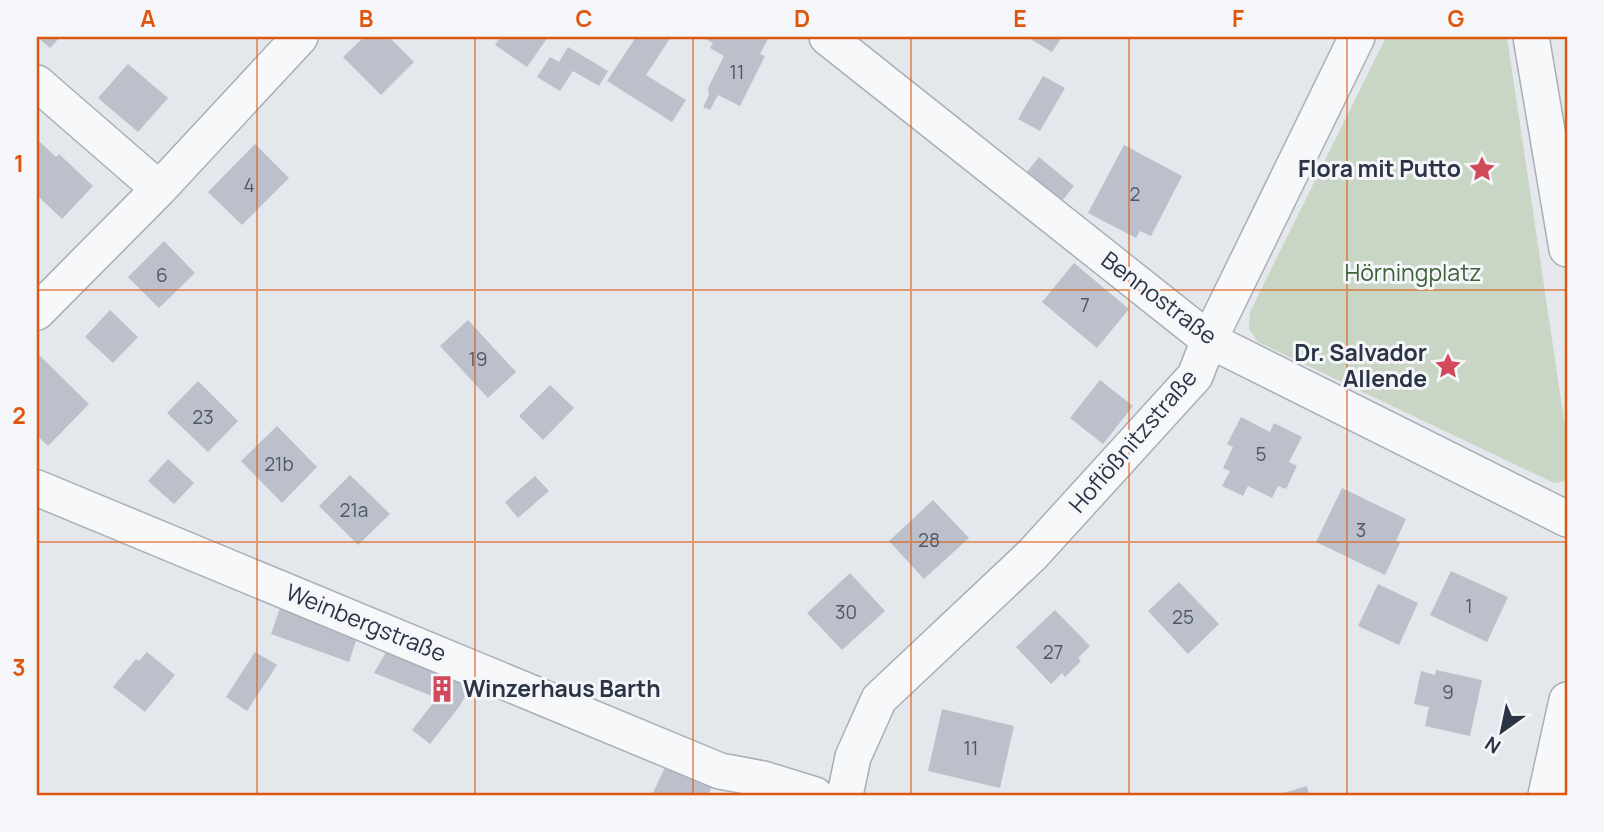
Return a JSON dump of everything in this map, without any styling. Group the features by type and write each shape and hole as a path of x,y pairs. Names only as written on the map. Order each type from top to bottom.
{"street":[{"path":"37,312 159,189 300,37"},
{"name":"Bennostraße","path":"827,37 1209,340 1567,519"},
{"name":"Hoflößnitzstraße","path":"845,795 853,757 879,699 1041,545 1195,376 1209,340 1357,37"},
{"path":"1531,37 1567,249"},
{"path":"37,83 159,189"},
{"name":"Weinbergstraße","path":"37,488 720,771 763,779 816,795"},
{"path":"1546,795 1567,700"}],"green space":[{"name":"Hörningplatz","path":"1386,37 1507,37 1567,440 1565,481 1554,483 1258,342 1249,329 1250,312"}],"building":[{"path":"37,37 60,37 50,48"},
{"path":"364,37 389,37 414,62 381,95 343,57"},
{"path":"501,37 548,37 527,67 495,45"},
{"path":"636,37 671,37 646,75 686,100 672,122 607,81"},
{"path":"702,37 769,37 760,54 765,56 740,106 718,95 710,110 703,107 709,95 708,88 724,56 710,48 713,43"},
{"path":"1027,37 1062,37 1052,52"},
{"path":"568,47 608,71 599,86 573,71 560,91 537,77 550,57 559,62"},
{"path":"128,64 168,98 138,132 98,98"},
{"path":"1043,76 1065,88 1040,131 1018,119"},
{"path":"40,142 56,157 59,154 93,186 62,219 37,195 37,145"},
{"path":"255,144 289,178 242,225 208,192"},
{"path":"1124,145 1182,176 1151,236 1140,231 1136,238 1088,213"},
{"path":"1039,157 1074,186 1061,202 1026,173"},
{"path":"164,241 195,273 159,308 128,277"},
{"path":"1074,263 1129,309 1097,348 1042,302"},
{"path":"110,310 138,337 113,363 85,337"},
{"path":"468,320 516,372 488,398 440,346"},
{"path":"39,355 89,404 48,446 37,435"},
{"path":"1100,380 1133,406 1103,444 1070,418"},
{"path":"198,381 238,421 208,452 167,413"},
{"path":"550,385 574,408 543,440 519,416"},
{"path":"1241,417 1270,432 1274,423 1302,437 1289,462 1297,466 1286,489 1278,486 1272,498 1248,486 1243,496 1222,486 1230,471 1223,468 1233,447 1227,444"},
{"path":"277,426 317,467 282,503 241,461"},
{"path":"168,459 194,483 174,504 148,481"},
{"path":"350,475 390,514 358,545 319,506"},
{"path":"535,476 549,491 518,518 505,502"},
{"path":"1342,488 1406,519 1396,541 1400,543 1385,575 1316,542"},
{"path":"933,500 969,538 924,579 889,541"},
{"path":"1451,571 1508,597 1487,642 1430,615"},
{"path":"850,573 885,611 842,650 807,613"},
{"path":"1179,582 1219,624 1188,654 1148,611"},
{"path":"1378,584 1418,603 1399,645 1358,626"},
{"path":"281,605 359,632 349,662 271,634"},
{"path":"1055,610 1090,646 1078,658 1081,661 1065,677 1062,673 1051,684 1016,647"},
{"name":"Winzerhaus Barth","path":"389,647 474,681 459,707 430,744 412,730 437,698 374,673"},
{"path":"147,652 175,675 145,712 113,687 136,659 139,661"},
{"path":"255,652 277,665 247,711 226,697"},
{"path":"1436,670 1482,680 1470,736 1425,726 1429,707 1414,704 1421,671 1435,675"},
{"path":"942,709 1014,726 1000,788 928,771"},
{"path":"668,761 714,782 708,795 652,795"},
{"path":"1307,786 1309,795 1277,795"}],"place":[{"name":"Flora mit Putto","path":"1482,169"},
{"name":"Dr. Salvador Allende","path":"1448,366"},
{"name":"Winzerhaus Barth","path":"442,689"}]}
